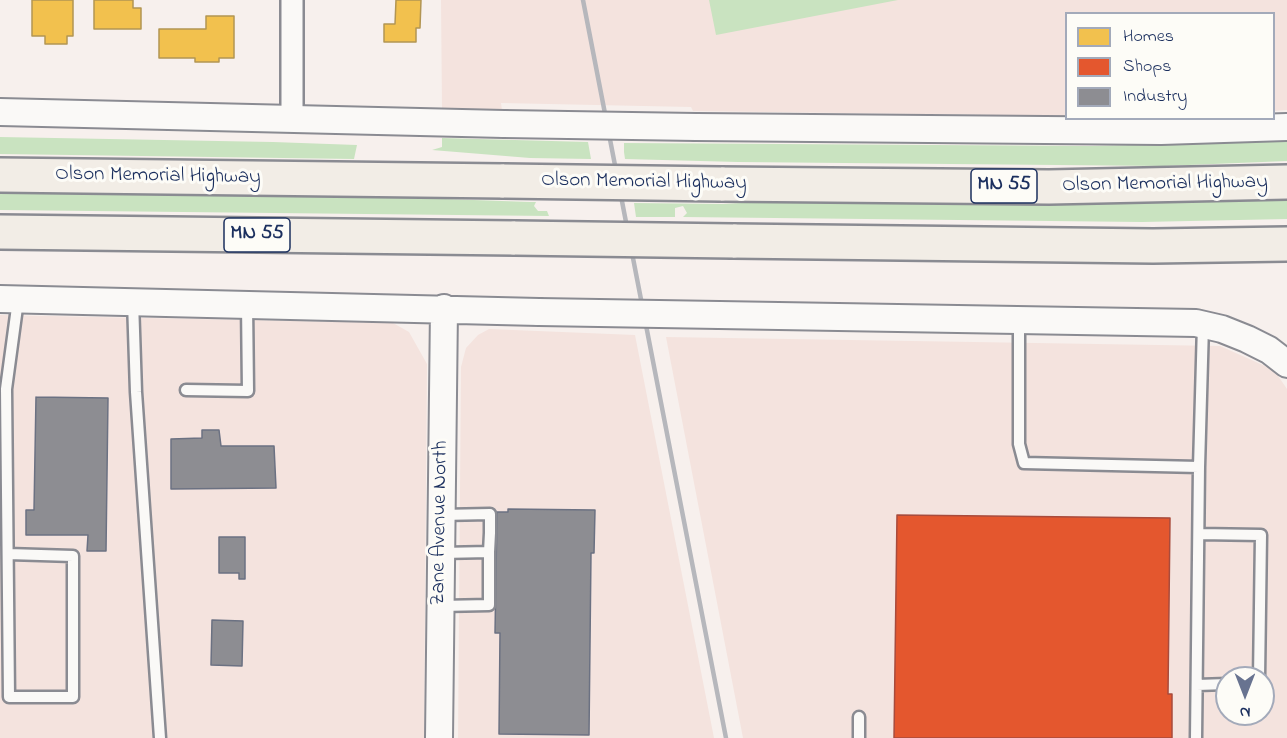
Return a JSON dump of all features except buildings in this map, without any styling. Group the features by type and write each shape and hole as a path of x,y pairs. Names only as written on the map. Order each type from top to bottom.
{"highway":[{"name":"Olson Memorial Highway","path":"0,175 1049,187 1287,182"},
{"name":"MN 55","path":"0,232 1153,246 1287,244"}],"street":[{"path":"292,0 292,119"},
{"path":"0,112 696,127 1161,131 1287,127"},
{"path":"9,300 444,308 539,312 1165,321 1203,325 1247,339 1269,350 1287,364"},
{"name":"Zane Avenue North","path":"439,738 444,308"}],"lane":[{"path":"8,554 74,556 74,697 9,697 6,389 9,300"},
{"path":"133,301 136,392 160,738"},
{"path":"186,390 248,392 247,304"},
{"path":"1019,319 1019,444 1024,463 1200,467"},
{"path":"1196,738 1203,325"},
{"path":"440,606 489,605 490,514 441,515"},
{"path":"1198,534 1261,535 1259,666"},
{"path":"441,553 489,552"},
{"path":"1197,685 1215,684"},
{"path":"859,717 859,738"}],"shaded area":[{"path":"441,0 1287,0 1287,110 1275,111 1275,12 1065,12 1065,116 693,111 691,107 501,103 502,110 442,109"},
{"path":"0,315 393,323 409,332 427,364 424,738 0,738"},
{"path":"489,329 635,335 714,738 458,738 461,367 466,348 478,335"},
{"path":"666,337 1220,346 1274,370 1287,389 1287,738 743,738"}],"green space":[{"path":"709,0 898,0 716,35"},
{"path":"0,137 357,145 354,159 0,154"},
{"path":"442,138 588,142 591,159 530,158 432,150 442,147"},
{"path":"1287,141 1287,161 1164,166 738,162 625,159 624,152 624,143 1092,146"},
{"path":"0,190 305,194 536,202 534,206 538,211 547,211 549,216 0,210"},
{"path":"1287,198 1287,219 1142,222 683,217 687,213 683,206 675,208 675,217 636,217 634,203 723,204 815,199 1195,202"}],"railway":[{"path":"583,0 726,738"}]}
